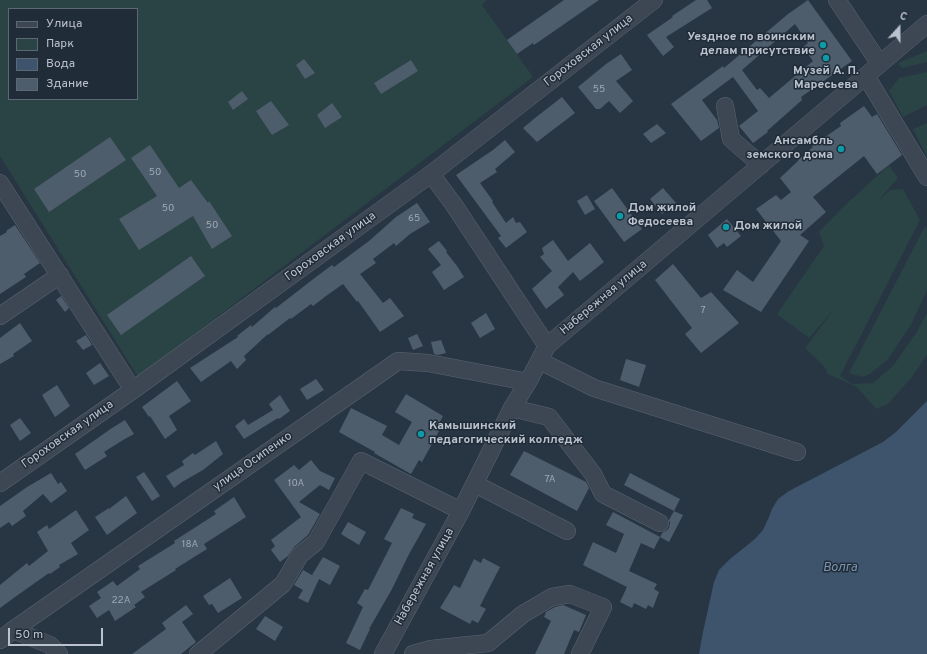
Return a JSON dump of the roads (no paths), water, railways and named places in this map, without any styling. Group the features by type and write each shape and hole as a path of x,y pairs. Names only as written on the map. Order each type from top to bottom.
{"street":[{"name":"Гороховская улица","path":"0,482 133,390 431,174 654,0"},
{"path":"837,0 880,64"},
{"name":"Набережная улица","path":"382,654 461,511 512,408 544,353 761,165 927,24"},
{"path":"866,76 927,176"},
{"path":"724,106 731,139 761,165"},
{"path":"431,174 454,205 544,353 594,388 798,452"},
{"path":"0,183 133,390"},
{"path":"0,316 60,275"},
{"name":"улица Осипенко","path":"6,635 398,361 428,363 528,382"},
{"path":"512,408 549,417 593,474 603,494 660,522"},
{"path":"198,654 283,584 300,555 316,542 361,461 461,511"},
{"path":"475,484 567,531"},
{"path":"413,654 431,649 488,643 523,614 552,597 570,594 603,608 580,654"},
{"path":"6,635 50,645 59,654"}],"water":[{"name":"Волга","path":"927,401 927,654 699,654 714,582 719,570 755,539 763,530 778,499 789,491 883,442 896,432"}],"place":[{"name":"Уездное по воинским делам присутствие","path":"823,45"},
{"name":"Музей А. П. Маресьева","path":"826,58"},
{"name":"Ансамбль земского дома","path":"841,149"},
{"name":"Дом жилой Федосеева","path":"620,216"},
{"name":"Дом жилой","path":"726,227"},
{"name":"Камышинский педагогический колледж","path":"421,434"}]}
